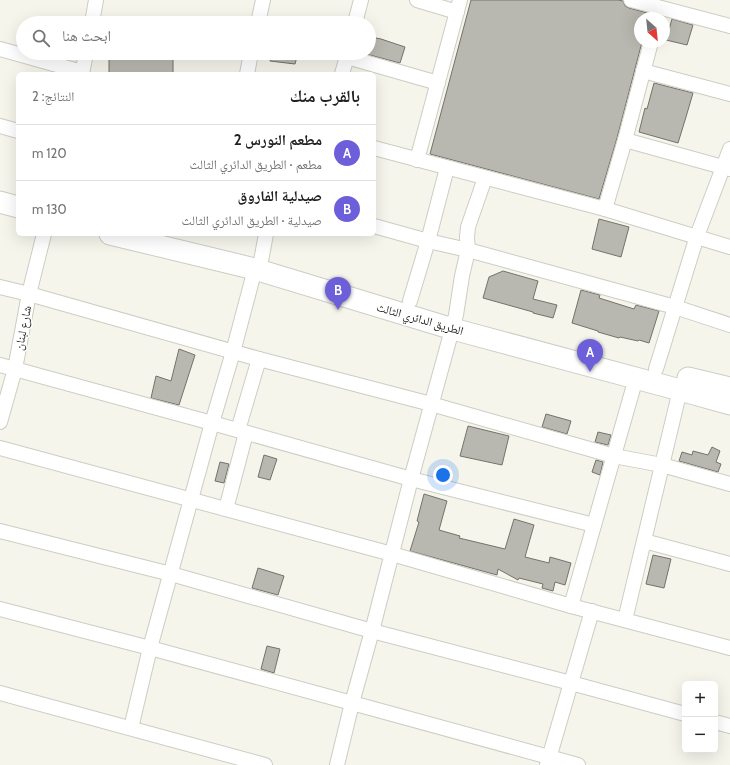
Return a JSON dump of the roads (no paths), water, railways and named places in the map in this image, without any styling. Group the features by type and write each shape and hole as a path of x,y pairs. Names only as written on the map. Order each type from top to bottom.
{"highway":[{"path":"0,189 16,193"},
{"path":"0,202 16,206"},
{"name":"الطريق الدائري الثالث","path":"120,236 376,291 410,301 454,322 656,369 730,388"},
{"name":"الطريق الدائري الثالث","path":"169,236 258,265 454,322 636,378 730,404"}],"street":[{"path":"93,16 96,0"},
{"path":"260,16 263,0"},
{"path":"357,16 361,0"},
{"path":"417,0 459,6 417,160"},
{"path":"631,0 658,12"},
{"path":"670,15 730,26"},
{"path":"605,209 649,48"},
{"path":"0,49 16,54"},
{"path":"38,60 79,72"},
{"path":"82,72 85,60"},
{"path":"247,72 250,60"},
{"path":"343,72 346,60"},
{"path":"363,60 438,84"},
{"path":"643,71 730,94"},
{"path":"0,126 16,130"},
{"path":"625,140 727,168"},
{"path":"376,149 605,209 730,247"},
{"path":"656,369 697,236 727,168 730,149"},
{"path":"410,301 428,241 447,168"},
{"path":"337,765 352,703 454,322 468,250 468,227 485,178"},
{"path":"376,227 676,307 730,325"},
{"name":"شارع لبنان","path":"0,422 15,369 44,236"},
{"path":"131,728 150,648 265,236"},
{"path":"0,287 30,294 233,352 432,404 614,456 662,465 730,484"},
{"path":"226,509 259,359"},
{"path":"0,365 412,479 594,525"},
{"path":"571,606 636,378"},
{"path":"625,620 680,390"},
{"path":"0,448 392,554 571,606 730,648"},
{"path":"0,531 171,574 372,631 682,713"},
{"path":"644,541 730,564"},
{"path":"0,609 352,703 548,761 578,765"},
{"path":"548,761 592,611"},
{"path":"0,692 265,765"},
{"path":"718,723 730,726"}],"place":[{"name":"صيدلية الفاروق","path":"338,310"},
{"name":"مطعم النورس 2","path":"590,372"}]}
